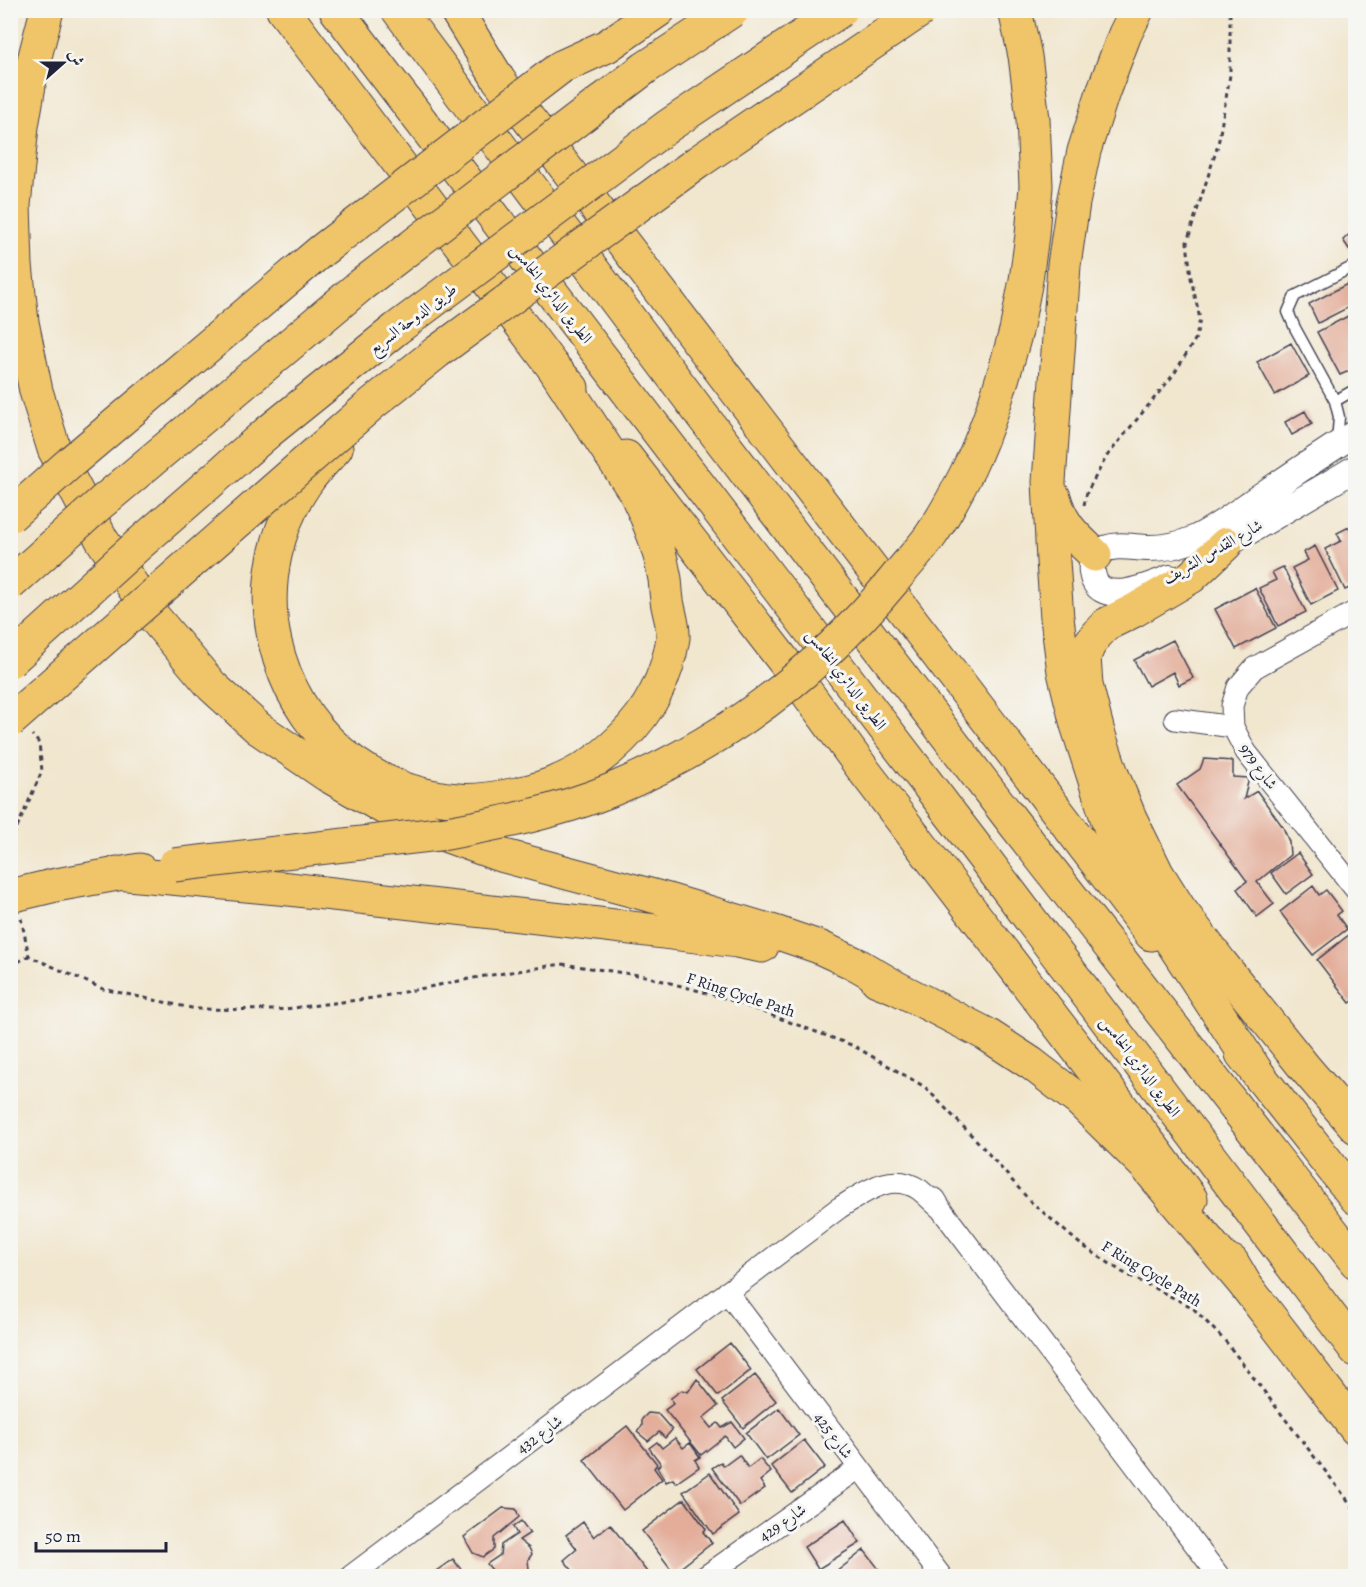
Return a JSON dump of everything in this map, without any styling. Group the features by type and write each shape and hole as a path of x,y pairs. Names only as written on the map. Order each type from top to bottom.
{"highway":[{"path":"47,10 32,68 22,126 14,205 16,265 22,322 36,391 54,449 102,540 152,615 212,686 258,728 327,775 409,822 497,854 668,900 819,947 848,960 986,1034 1080,1101 1145,1166 1246,1286 1356,1429"},
{"path":"283,10 553,367 594,415 783,660 872,782 1156,1152 1204,1216 1246,1286"},
{"name":"الطريق الدائري الخامس","path":"336,10 1356,1350"},
{"path":"398,10 704,418 1356,1262"},
{"path":"451,10 497,76 1260,1077 1356,1198"},
{"path":"456,10 497,76"},
{"path":"10,516 321,251 561,67 597,33 626,10"},
{"path":"561,67 608,46 659,10"},
{"path":"10,584 102,502 361,285 645,68 733,10"},
{"name":"طريق الدوحة السريع","path":"10,661 268,432 396,329 668,126 841,10"},
{"path":"18,724 373,403 438,352 698,162 921,10"},
{"path":"15,904 56,885 117,873 447,833 549,811 608,791 700,747 749,716 792,683 843,638 928,539 969,468 988,425 1003,380 1016,331 1027,269 1036,186 1033,119 1026,56 1015,10"},
{"path":"1137,10 1125,34 1103,92 1084,151 1073,203 1064,265 1049,482 1057,618 1065,672 1077,725 1116,846 1139,892 1260,1077"},
{"path":"438,352 412,381 374,412 337,448 311,476 294,503 275,550 271,580 272,627 278,654 288,680 300,705 316,729 354,763 376,778 417,793 459,801 528,792 576,774 599,759 629,731 644,714 656,695 673,636 665,578 645,512 635,492 553,367"},
{"path":"1049,482 1061,519 1085,545"},
{"path":"1226,544 1191,577 1102,628 1089,645 1084,657 1086,685 1112,774 1130,818 1157,873 1179,908 1221,962 1305,1068 1356,1127"},
{"path":"117,873 289,889 737,941 815,958 897,987"}],"street":[{"name":"شارع القدس الشريف","path":"1346,439 1230,518 1195,538 1165,547 1150,548 1116,546 1107,548 1085,545 1092,566 1092,575 1105,591 1114,593 1126,593 1170,578 1356,468"},
{"name":"شارع 979","path":"1356,611 1254,668 1238,687 1232,706 1233,727 1246,752 1356,890"},
{"path":"1175,719 1233,727"},
{"name":"شارع 432","path":"351,1576 839,1208 878,1173 898,1168 918,1175 925,1183 941,1209 1219,1576"},
{"name":"شارع 425","path":"727,1292 941,1576"},
{"name":"شارع 429","path":"706,1576 859,1468"}],"lane":[{"path":"1346,439 1335,401 1288,312 1295,296 1356,265"},
{"path":"1335,401 1356,389"}],"path":[{"path":"1085,545 1087,492 1107,456 1174,374 1196,338 1200,319 1191,278 1187,242 1218,145 1230,75 1230,10"},
{"path":"10,844 42,771 39,743 18,724"},
{"path":"10,966 29,956 15,904"},
{"name":"F Ring Cycle Path","path":"29,956 103,988 196,1009 254,1010 277,1010 374,998 479,977 562,964 645,976 725,998 854,1046 925,1086 1030,1201 1079,1243 1122,1272 1192,1307 1226,1342 1356,1511"}],"building":[{"path":"1356,228 1356,246 1349,249 1343,240"},
{"path":"1351,282 1356,292 1350,295 1355,304 1318,323 1309,304"},
{"path":"1356,312 1356,368 1340,375 1317,332"},
{"path":"1291,343 1309,376 1275,395 1257,362"},
{"path":"1305,411 1312,424 1292,435 1285,422"},
{"path":"1349,527 1356,540 1356,585 1345,590 1325,549 1341,541 1337,533"},
{"path":"1315,546 1338,591 1311,605 1292,568 1308,560 1304,552"},
{"path":"1283,567 1306,612 1278,626 1259,588 1276,580 1272,572"},
{"path":"1255,588 1276,628 1236,649 1215,609"},
{"path":"1173,640 1193,678 1179,685 1173,672 1148,686 1134,660"},
{"path":"1204,759 1233,761 1233,777 1249,778 1244,799 1257,791 1283,827 1289,842 1290,855 1257,882 1274,904 1257,917 1237,889 1247,881 1177,785 1200,769"},
{"path":"1298,853 1313,874 1286,894 1271,873"},
{"path":"1313,886 1319,895 1326,890 1342,911 1337,915 1347,929 1313,955 1280,912"},
{"path":"1350,934 1356,941 1356,999 1350,1003 1317,960"},
{"path":"730,1343 751,1370 718,1396 697,1369"},
{"path":"755,1375 776,1401 743,1428 722,1401"},
{"path":"697,1379 718,1406 703,1418 711,1428 718,1423 722,1428 732,1422 744,1438 733,1447 725,1436 701,1455 665,1410 673,1404 671,1398 682,1390 688,1392"},
{"path":"779,1408 799,1435 766,1460 746,1433"},
{"path":"648,1413 658,1414 672,1430 665,1438 659,1432 648,1441 637,1432 642,1426 642,1419"},
{"path":"627,1426 657,1464 654,1468 662,1479 623,1510 584,1460"},
{"path":"675,1438 683,1448 690,1443 700,1457 695,1460 699,1467 676,1483 673,1479 666,1482 657,1467 661,1464 649,1448 657,1442 662,1448"},
{"path":"804,1440 825,1467 792,1493 771,1466"},
{"path":"739,1455 748,1468 760,1459 771,1472 760,1481 765,1488 740,1506 712,1468 721,1462 724,1466"},
{"path":"710,1473 739,1515 713,1534 683,1492"},
{"path":"684,1499 706,1529 703,1532 712,1543 674,1573 642,1531"},
{"path":"503,1508 516,1509 519,1517 494,1538 494,1549 483,1557 473,1553 464,1537"},
{"path":"845,1520 860,1543 818,1569 804,1547"},
{"path":"521,1521 530,1533 519,1540 529,1548 532,1554 528,1560 529,1569 520,1576 497,1576 487,1564 500,1555 501,1545 517,1534 513,1527"},
{"path":"583,1522 594,1537 610,1524 650,1576 577,1576 564,1560 577,1549 566,1535"},
{"path":"864,1550 879,1569 870,1576 831,1576"},
{"path":"453,1559 466,1576 429,1576"}]}
